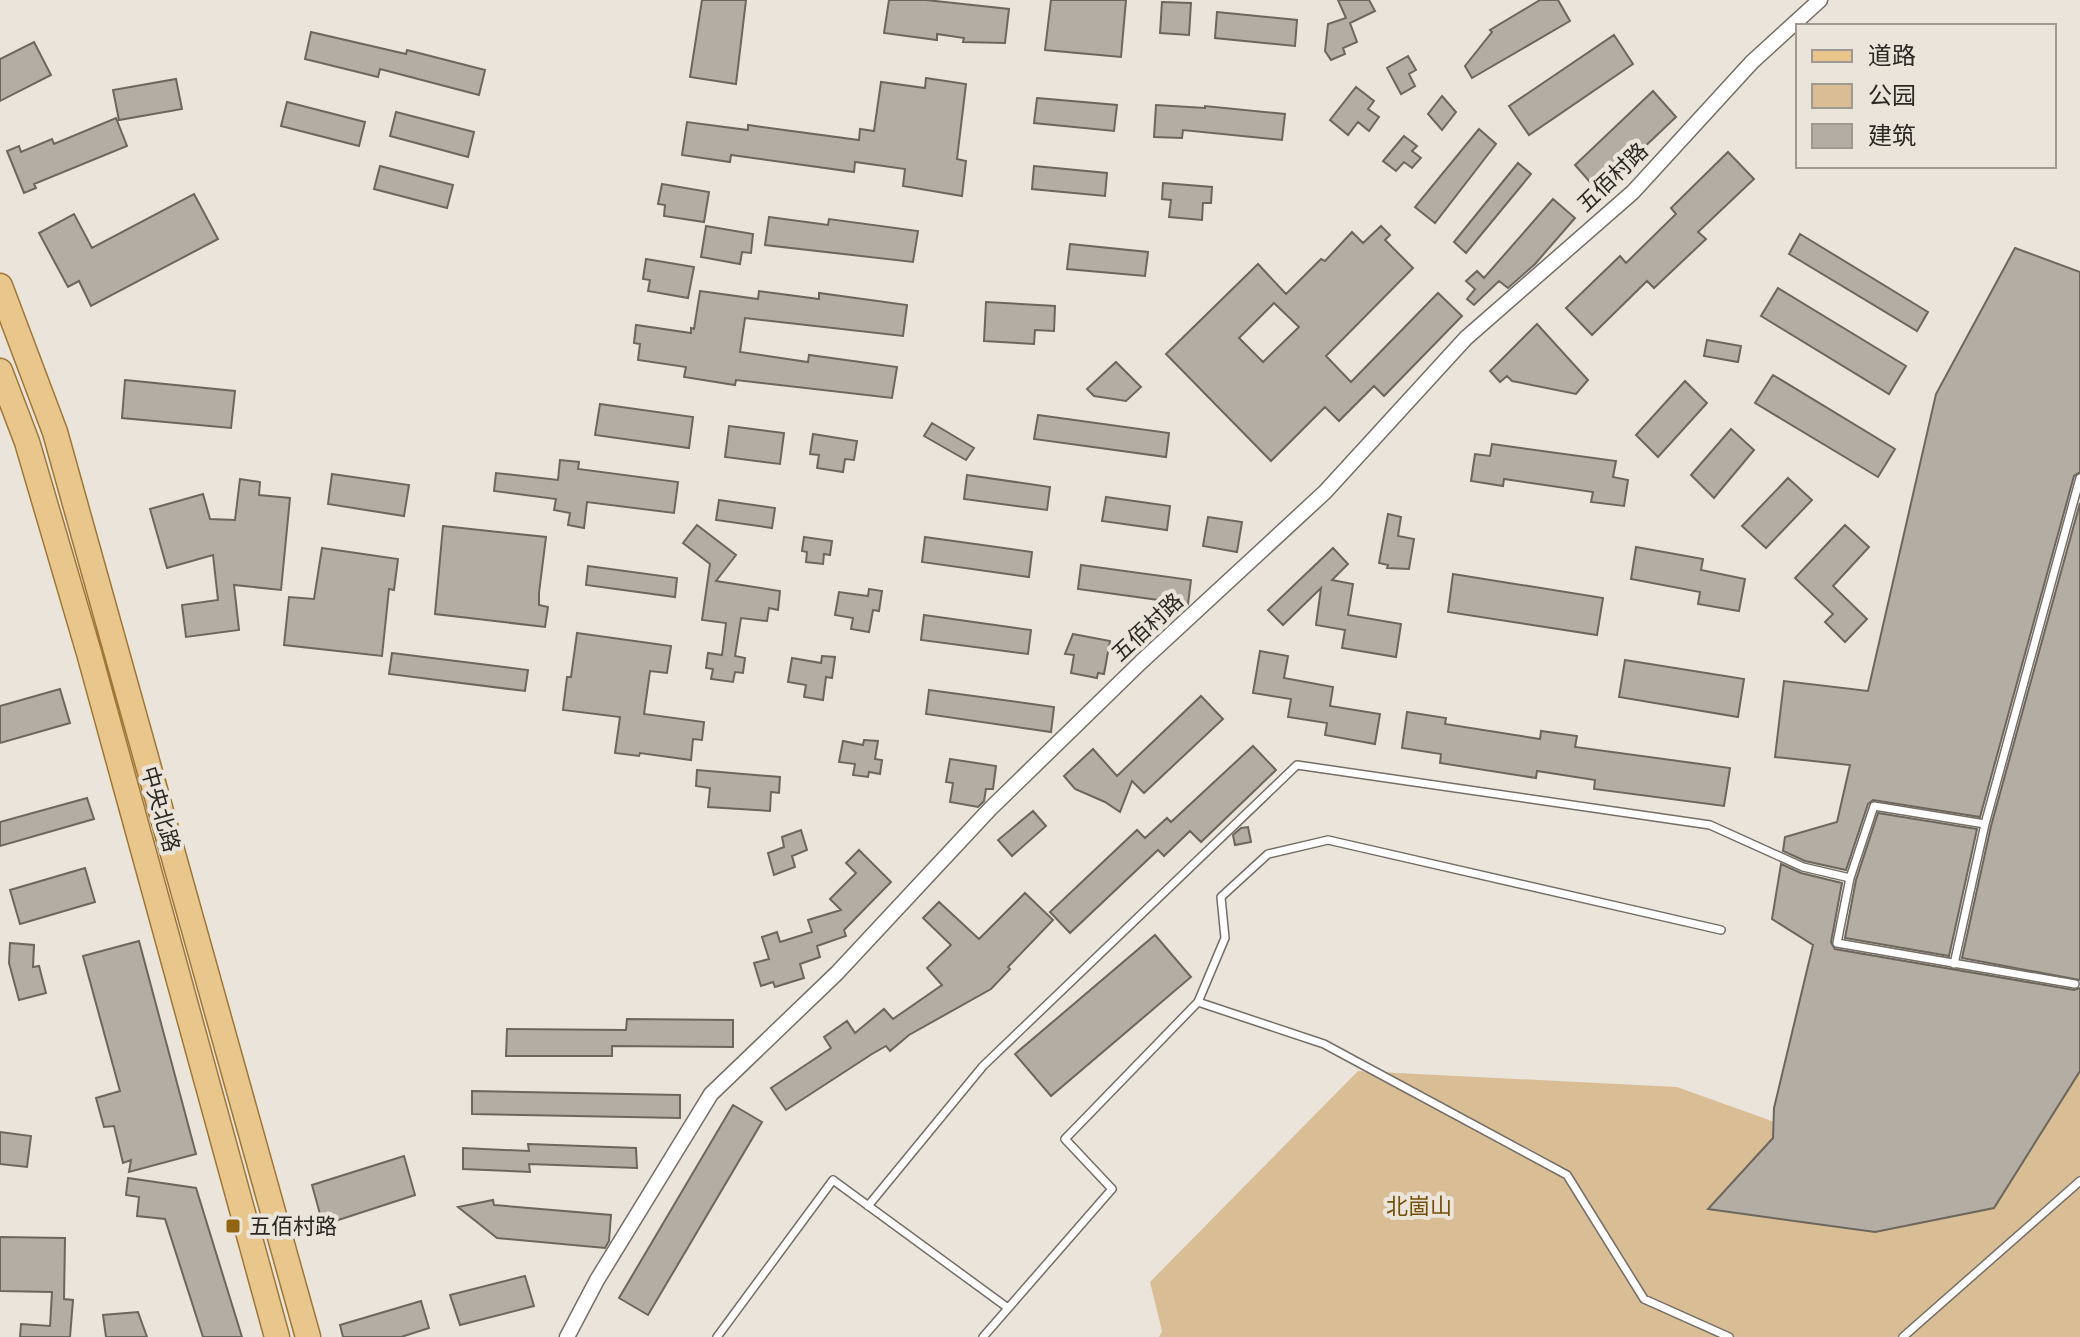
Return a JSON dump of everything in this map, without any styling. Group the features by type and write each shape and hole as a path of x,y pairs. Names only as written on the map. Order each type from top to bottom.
{"main road":[{"name":"中央北路","path":"0,286 55,432 308,1337"},
{"name":"中央北路","path":"0,371 27,442 89,653 277,1337"}],"street":[{"name":"五佰村路","path":"567,1337 597,1280 711,1094 837,973 990,809 1141,662 1325,492 1466,338 1633,192 1752,62 1820,0"}],"lane":[{"path":"1954,964 1985,824 2080,478"},
{"path":"868,1206 983,1066 1297,765 1710,825 1803,867 1850,878"},
{"path":"1985,824 1874,806 1850,878 1837,943 2075,984"},
{"path":"983,1337 1112,1189 1065,1139 1198,1002 1225,938 1221,897 1268,854 1328,840 1721,930"},
{"path":"1198,1002 1324,1044 1567,1175 1644,1299 1729,1337"},
{"path":"717,1337 833,1180 1008,1308"},
{"path":"1903,1337 2080,1181"}],"green space":[{"name":"北崮山","path":"2080,1001 2080,1337 1159,1337 1162,1331 1150,1282 1358,1071 1677,1087 1973,1193"}],"building":[{"path":"702,0 746,0 736,84 690,77"},
{"path":"889,0 926,0 1009,9 1005,43 963,42 964,38 937,34 937,40 884,33"},
{"path":"1051,0 1126,0 1121,57 1045,50"},
{"path":"1338,0 1369,0 1375,11 1350,23 1357,42 1343,48 1345,54 1331,60 1325,51 1328,24 1346,18"},
{"path":"1540,0 1558,0 1570,21 1472,78 1465,66 1492,32 1490,30"},
{"path":"1162,2 1191,3 1189,35 1160,33"},
{"path":"1217,12 1297,20 1295,46 1215,38"},
{"path":"311,32 406,54 407,50 485,70 479,95 380,69 378,77 305,59"},
{"path":"1614,35 1633,64 1529,135 1509,106"},
{"path":"34,42 51,75 0,101 0,59"},
{"path":"1408,56 1416,70 1409,74 1415,86 1401,94 1387,68"},
{"path":"926,78 966,84 957,159 966,161 962,196 903,186 905,169 855,162 854,172 731,155 730,162 682,155 687,122 748,130 748,125 859,140 860,129 874,131 881,82 925,88"},
{"path":"176,79 182,109 119,120 113,90"},
{"path":"1356,87 1374,101 1368,109 1379,117 1369,131 1358,122 1348,135 1330,120"},
{"path":"1653,91 1676,117 1598,191 1575,165"},
{"path":"1442,96 1456,112 1442,130 1428,114"},
{"path":"1037,98 1117,105 1114,131 1034,123"},
{"path":"287,102 365,122 359,146 281,126"},
{"path":"1156,105 1205,106 1285,114 1282,140 1183,130 1182,138 1154,137"},
{"path":"396,112 474,132 468,157 390,136"},
{"path":"116,118 127,146 34,184 36,188 24,193 7,151 19,146 21,152 52,139 54,144"},
{"path":"1479,129 1496,144 1435,223 1415,207"},
{"path":"1404,136 1417,146 1412,151 1421,158 1412,168 1404,162 1396,171 1383,161"},
{"path":"1728,152 1754,179 1698,232 1706,239 1654,288 1647,281 1592,335 1566,308 1620,256 1626,263 1676,214 1671,208"},
{"path":"1518,163 1531,174 1466,253 1454,242"},
{"path":"380,166 453,185 447,208 374,189"},
{"path":"1034,166 1107,173 1105,196 1032,189"},
{"path":"1163,183 1212,187 1211,203 1203,203 1202,220 1169,217 1171,200 1162,199"},
{"path":"662,184 709,192 704,222 664,216 665,205 658,204"},
{"path":"194,194 218,239 91,306 79,281 68,287 39,233 74,214 92,248"},
{"path":"1553,199 1575,218 1535,264 1508,288 1499,281 1474,305 1467,299 1475,289 1466,281 1477,271 1484,278"},
{"path":"769,217 828,225 829,219 918,231 913,262 765,245"},
{"path":"706,226 753,234 751,253 742,252 740,264 701,257"},
{"path":"1381,226 1390,235 1385,240 1413,268 1326,356 1351,382 1438,293 1462,316 1384,396 1374,386 1339,421 1325,407 1271,461 1166,354 1258,264 1286,294 1321,259 1325,261 1352,232 1363,243","holes":["1274,303 1299,327 1263,362 1239,338"]},
{"path":"1800,234 1928,312 1917,331 1789,254"},
{"path":"1070,244 1148,252 1145,276 1067,269"},
{"path":"2015,248 2080,272 2080,472 2074,476 1980,817 1873,800 1868,804 1846,870 1805,861 1783,851 1785,837 1837,822 1850,765 1775,757 1784,681 1868,691 1936,394"},
{"path":"646,259 694,267 688,298 648,291 650,280 643,279"},
{"path":"1778,288 1906,366 1889,394 1761,316"},
{"path":"700,291 758,299 759,291 819,299 819,293 907,305 903,336 745,318 740,352 808,362 809,355 897,367 892,398 736,380 735,385 684,377 686,367 638,360 640,344 634,343 636,325 691,333"},
{"path":"986,302 1055,306 1054,331 1035,330 1034,344 984,341"},
{"path":"1537,324 1588,380 1576,394 1512,381 1507,376 1500,382 1490,371"},
{"path":"1707,340 1741,346 1738,362 1704,356"},
{"path":"1116,362 1141,387 1126,401 1094,396 1087,389"},
{"path":"1773,375 1895,449 1878,477 1755,403"},
{"path":"125,380 235,391 231,428 122,418"},
{"path":"1685,381 1707,403 1658,457 1636,435"},
{"path":"600,404 693,417 689,448 595,435"},
{"path":"1038,415 1169,433 1166,457 1034,439"},
{"path":"932,423 974,448 966,460 924,436"},
{"path":"729,426 784,433 780,464 725,457"},
{"path":"1731,429 1754,450 1714,498 1691,475"},
{"path":"813,434 857,441 854,460 845,459 843,472 817,468 819,455 810,454"},
{"path":"1492,444 1616,461 1613,477 1628,480 1624,506 1591,502 1593,492 1504,479 1503,486 1471,481 1475,454 1490,456"},
{"path":"560,460 579,462 578,469 678,482 674,513 587,502 584,528 568,525 570,513 554,510 556,499 494,491 496,473 558,480"},
{"path":"332,474 409,485 404,516 328,504"},
{"path":"967,475 1050,487 1047,510 964,499"},
{"path":"1788,478 1812,500 1766,548 1742,526"},
{"path":"240,479 260,482 259,495 290,498 281,590 234,585 239,630 186,637 182,605 218,600 213,555 167,568 150,509 203,494 210,519 235,520"},
{"path":"1106,497 1170,506 1167,530 1102,521"},
{"path":"719,500 775,508 772,528 716,520"},
{"path":"2080,503 2080,980 1962,958 1991,826"},
{"path":"1388,514 1401,517 1398,536 1414,539 1409,569 1387,568 1388,565 1379,563"},
{"path":"1208,517 1242,522 1237,552 1203,546"},
{"path":"697,525 736,555 716,581 780,591 778,610 769,608 767,621 741,618 735,656 745,658 743,673 735,672 733,682 711,679 713,669 706,668 708,653 722,655 726,623 702,620 710,564 683,543"},
{"path":"1845,525 1869,547 1833,586 1867,619 1845,642 1825,622 1833,614 1795,578"},
{"path":"443,526 546,537 539,593 539,605 548,607 545,627 435,614"},
{"path":"804,537 832,541 830,555 824,554 823,564 806,562 807,552 802,551"},
{"path":"925,537 1032,552 1029,577 922,562"},
{"path":"1636,547 1703,559 1701,570 1745,579 1739,611 1698,604 1700,592 1631,579"},
{"path":"322,548 398,559 394,590 389,589 382,656 284,645 289,597 314,599"},
{"path":"1333,548 1348,564 1332,580 1353,584 1348,615 1401,624 1396,657 1342,648 1345,630 1316,625 1321,588 1283,625 1268,610"},
{"path":"1081,565 1191,580 1188,604 1078,589"},
{"path":"588,566 677,578 675,597 586,585"},
{"path":"1453,574 1603,598 1597,635 1448,612"},
{"path":"869,589 882,591 879,611 873,610 869,632 851,629 853,618 835,615 839,592 868,596"},
{"path":"924,615 1031,630 1028,654 921,640"},
{"path":"577,633 671,646 667,673 650,671 644,714 704,722 702,740 693,739 691,760 615,753 620,717 563,710"},
{"path":"1073,634 1110,641 1104,674 1098,673 1097,678 1071,673 1074,655 1065,654"},
{"path":"1260,651 1288,656 1284,678 1333,687 1330,706 1380,714 1375,744 1325,735 1327,723 1288,717 1291,699 1253,693"},
{"path":"392,653 528,670 525,691 389,674"},
{"path":"822,656 835,657 832,678 826,677 823,700 804,697 806,685 788,682 792,658 821,663"},
{"path":"1625,660 1744,679 1738,717 1619,697"},
{"path":"60,689 70,723 0,743 0,706"},
{"path":"929,690 1054,707 1051,732 926,714"},
{"path":"1201,696 1223,719 1144,793 1132,781 1120,812 1075,789 1064,776 1093,749 1117,776"},
{"path":"1407,712 1446,718 1445,724 1540,739 1541,731 1577,736 1575,747 1730,768 1724,806 1594,789 1595,780 1537,771 1536,778 1440,763 1441,754 1402,748"},
{"path":"864,740 878,741 875,759 882,760 880,774 869,772 868,777 853,775 855,764 839,762 843,741 863,745"},
{"path":"1253,746 1276,770 1201,842 1190,831 1164,856 1158,850 1070,933 1050,912 1137,830 1145,838 1167,818 1171,822"},
{"path":"950,759 996,766 993,789 986,789 984,801 978,807 950,802 953,783 946,782"},
{"path":"697,770 780,777 779,793 771,792 770,811 708,807 710,788 696,786"},
{"path":"87,798 94,819 0,846 0,822"},
{"path":"1033,811 1046,826 1012,856 998,840"},
{"path":"1878,813 1977,829 1949,956 1845,938 1856,880"},
{"path":"1248,827 1251,842 1235,845 1233,835 1241,828"},
{"path":"801,830 807,850 792,856 795,867 774,875 768,853 784,847 782,837"},
{"path":"859,850 891,882 844,930 846,936 817,946 820,957 800,964 804,978 775,987 773,982 761,986 754,963 769,959 762,937 777,932 780,942 812,932 808,920 841,910 830,899 856,873 846,863"},
{"path":"1781,864 1801,873 1842,883 1831,942 1835,949 2074,990 2080,988 2080,1071 1994,1208 1875,1232 1708,1209 1773,1138 1774,1108 1813,945 1772,919"},
{"path":"85,868 95,902 20,924 10,890"},
{"path":"1025,893 1053,920 991,989 909,1035 890,1051 886,1046 872,1054 786,1110 771,1088 831,1048 824,1037 847,1021 855,1033 884,1009 893,1019 942,985 927,968 951,945 923,918 939,902 979,939"},
{"path":"1155,935 1191,977 1051,1096 1015,1054"},
{"path":"139,941 196,1154 129,1172 131,1160 123,1163 114,1126 104,1127 96,1098 120,1091 83,956"},
{"path":"10,943 34,945 33,967 39,966 46,993 19,1000 9,963"},
{"path":"627,1019 733,1020 733,1047 612,1046 612,1056 506,1056 507,1029 626,1030"},
{"path":"472,1091 680,1095 680,1118 472,1114"},
{"path":"733,1105 762,1122 648,1315 619,1298"},
{"path":"0,1132 31,1136 27,1167 0,1164"},
{"path":"528,1144 636,1148 637,1168 529,1164 530,1172 463,1169 463,1148 529,1151"},
{"path":"404,1156 415,1195 323,1225 312,1185"},
{"path":"128,1178 196,1188 242,1337 203,1337 165,1219 137,1216 139,1197 126,1195"},
{"path":"493,1200 494,1205 611,1215 609,1241 605,1248 497,1238 458,1207"},
{"path":"0,1237 65,1238 64,1299 73,1300 70,1337 20,1337 21,1324 50,1326 52,1292 0,1291"},
{"path":"525,1276 534,1306 460,1325 450,1295"},
{"path":"421,1301 429,1328 401,1337 343,1337 340,1325"},
{"path":"138,1312 147,1337 106,1337 103,1315"}],"place":[{"name":"五佰村路","path":"233,1226"}]}
